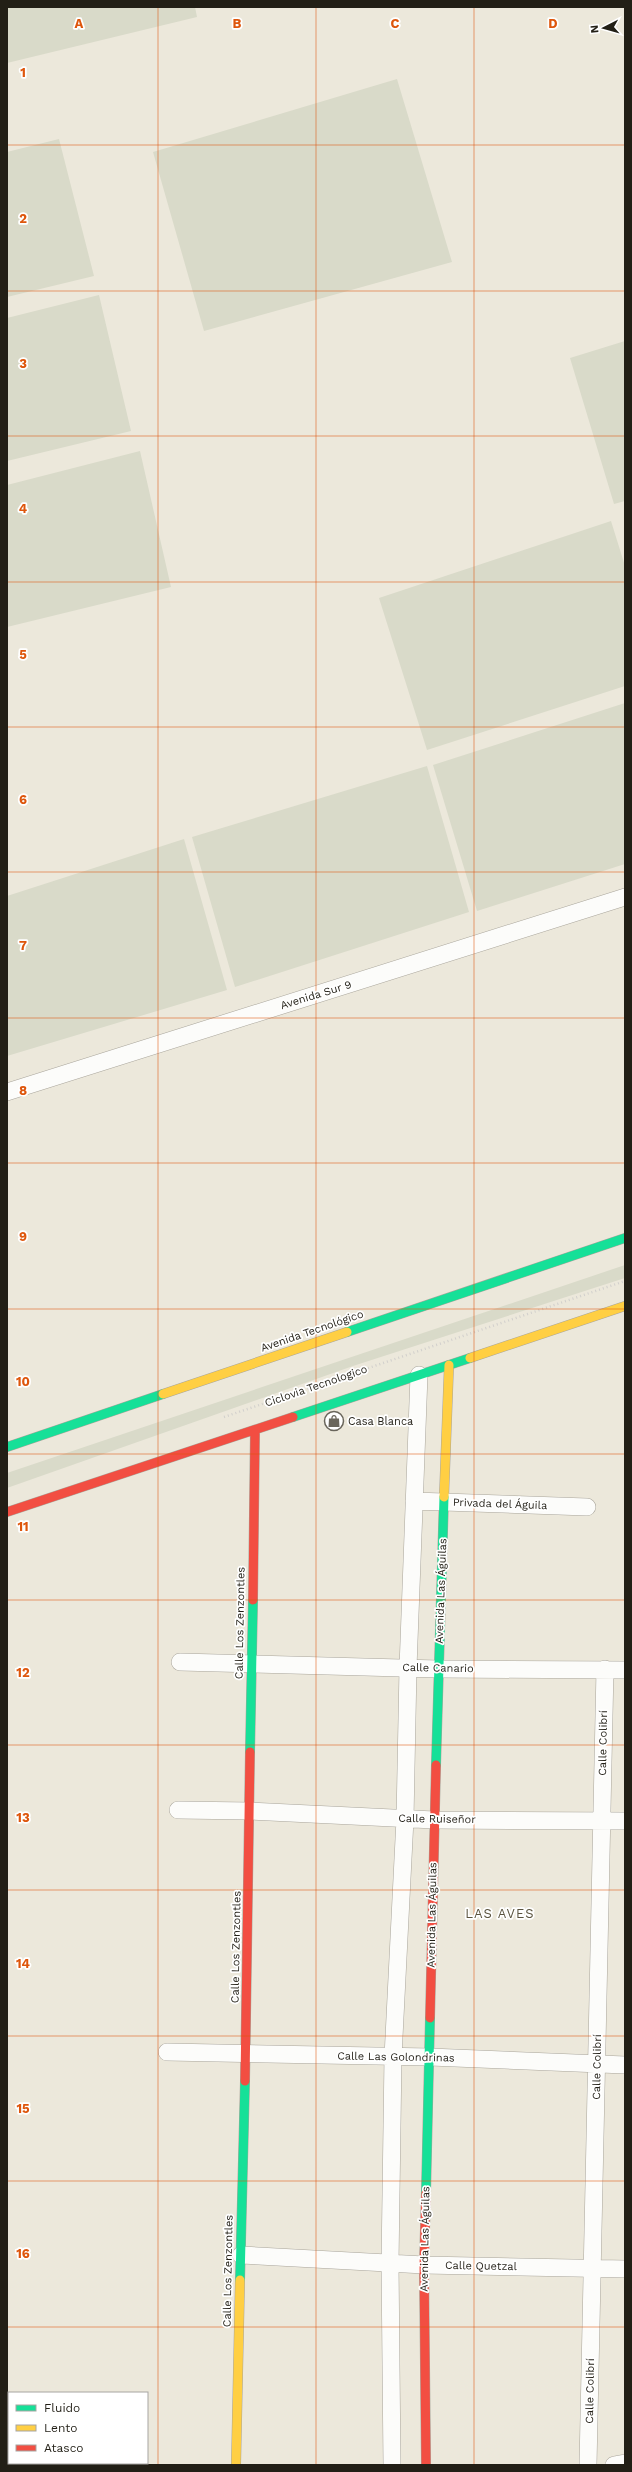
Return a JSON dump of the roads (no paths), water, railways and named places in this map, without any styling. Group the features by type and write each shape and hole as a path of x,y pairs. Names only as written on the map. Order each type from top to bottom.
{"street":[{"name":"Avenida Sur 9","path":"7,1092 625,897"},
{"name":"Avenida Tecnológico","path":"7,1447 625,1238"},
{"path":"7,1512 625,1306"},
{"name":"Avenida Las Águilas","path":"426,2465 424,2265 438,1669 449,1365"},
{"path":"392,2465 390,2263 393,2056 405,1819 408,1668 419,1375"},
{"name":"Calle Los Zenzontles","path":"236,2465 246,2054 255,1430"},
{"name":"Privada del Águila","path":"414,1502 587,1506"},
{"name":"Calle Canario","path":"180,1662 438,1669 625,1670"},
{"name":"Calle Colibrí","path":"588,2465 605,1669"},
{"name":"Calle Ruiseñor","path":"178,1810 250,1811 434,1820 625,1821"},
{"name":"Calle Las Golondrinas","path":"167,2052 430,2057 625,2065"},
{"name":"Calle Quetzal","path":"241,2255 424,2265 625,2269"},
{"path":"614,2465 625,2463"}],"place":[{"name":"Casa Blanca","path":"334,1421"}],"district":[{"name":"LAS AVES","path":"500,1913"}]}
